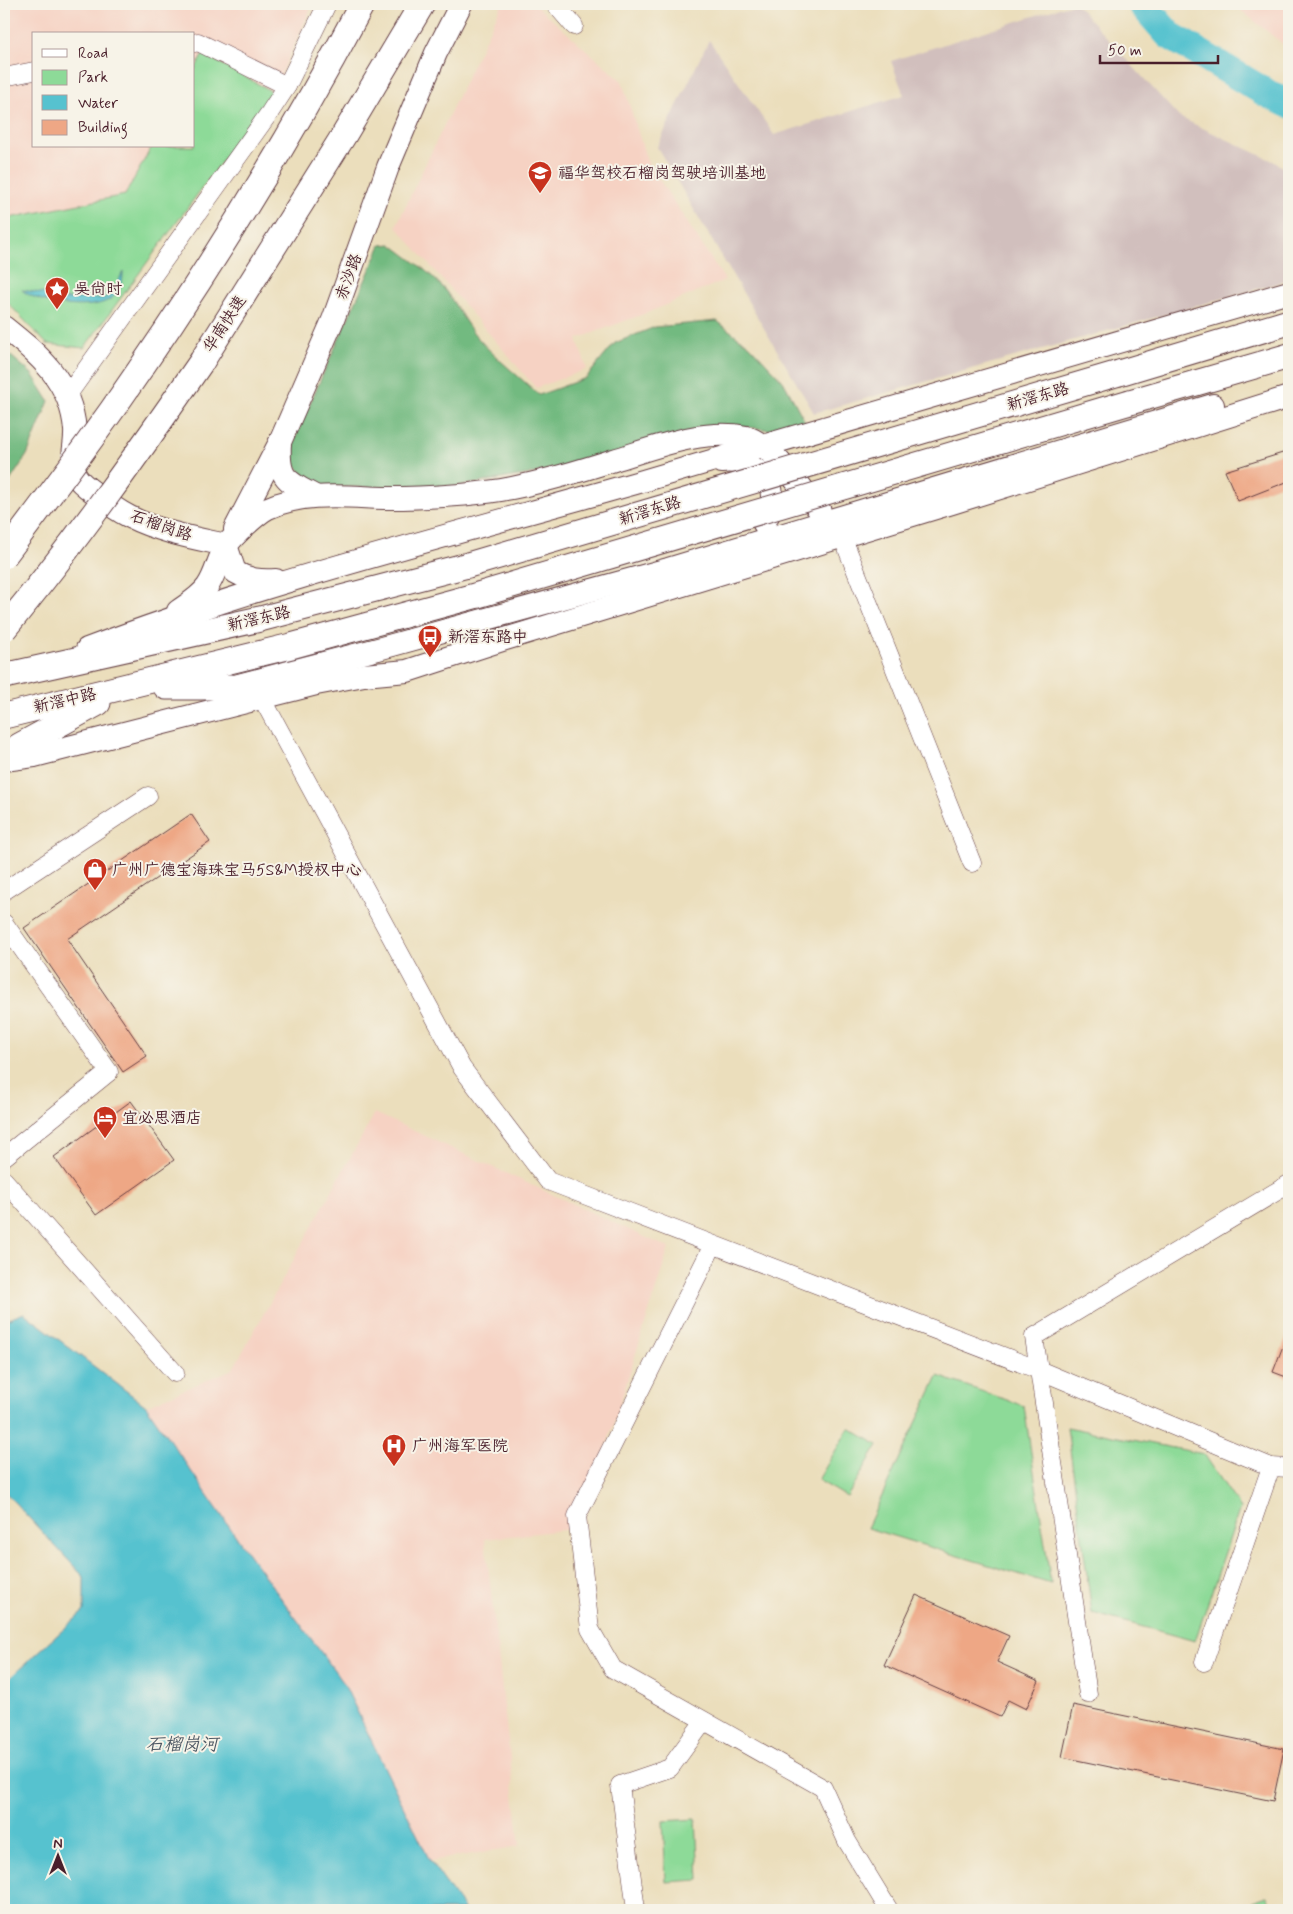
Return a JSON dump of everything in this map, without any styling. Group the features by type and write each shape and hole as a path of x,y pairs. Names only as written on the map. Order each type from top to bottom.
{"highway":[{"path":"4,556 112,410 246,206 322,79 362,4"},
{"name":"华南快速","path":"4,629 36,590 128,468 202,361 344,136 422,4"},
{"name":"新滘东路","path":"15,674 260,619 468,565 1289,322"},
{"name":"新滘东路","path":"127,687 478,596 1289,356"},
{"path":"9,753 127,687 231,687"},
{"name":"新滘中路","path":"4,716 127,687"}],"main road":[{"name":"赤沙路","path":"162,620 190,603 208,586 226,545 280,442 333,320 388,167 436,53 461,4"},
{"path":"15,674 162,620 295,579 766,447 1289,292"},
{"name":"石榴岗路","path":"4,326 36,353 58,378 67,396 75,430 72,460 75,474 80,481 131,518 190,537 226,545"},
{"path":"231,687 555,601 751,543 835,528 870,507 1289,382"},
{"path":"9,753 34,756 343,678 407,671 430,665 835,528 1289,397"},
{"path":"832,426 817,442 812,452 809,465 810,476 820,491 833,501 842,505 870,507"},
{"path":"295,579 262,581 247,579 235,572 226,545 256,516 266,509 283,502 315,496 403,498 458,495 511,488 575,472 677,440 711,435 747,437 766,447 835,528"},
{"path":"280,442 279,462 284,475 291,483 315,496"},
{"path":"705,464 726,461 741,462 765,475 770,485 772,502 764,524 751,543"}],"street":[{"path":"67,396 265,120 287,86 327,4"},
{"path":"555,4 574,26"},
{"path":"195,43 198,42 287,86"},
{"path":"4,77 32,71"},
{"path":"835,528 972,864"},
{"path":"262,698 462,1068 548,1181 1039,1370 1271,1467 1289,1468"},
{"path":"4,891 148,796"},
{"path":"4,923 109,1072 4,1156"},
{"path":"4,1180 175,1373"},
{"path":"1088,1694 1034,1337 1289,1184"},
{"path":"714,1245 577,1516 590,1629 613,1669 823,1788 847,1841 889,1910"},
{"path":"1204,1662 1271,1467"},
{"path":"636,1910 620,1785 670,1768 704,1721"}],"shaded area":[{"path":"4,4 313,4 273,92 203,55 195,69 195,32 32,32 32,148 151,148 125,195 4,219"},
{"name":"福华驾校石榴岗驾驶培训基地","path":"502,4 534,4 622,81 647,161 725,280 649,312 577,339 587,369 536,388 396,226"},
{"path":"1076,4 1179,117 1273,161 1289,171 1289,280 814,413 657,147 709,40 774,135 904,95 891,61"},
{"path":"1233,4 1289,4 1289,49"},
{"name":"广州海军医院","path":"375,1113 669,1248 581,1528 485,1539 520,1846 430,1861 338,1677 247,1552 146,1406 233,1369"}],"green space":[{"path":"203,54 273,92 84,348 47,344 4,299 4,219 125,195 151,148 195,148 195,69"},
{"path":"391,244 438,282 484,345 539,395 586,378 615,343 655,327 717,321 750,346 783,381 808,427 789,432 746,427 565,468 454,487 324,487 305,478 289,456 302,421 381,245"},
{"path":"4,350 32,374 49,401 27,455 4,490"},
{"path":"938,1376 1024,1406 1051,1584 867,1528"},
{"path":"1067,1427 1204,1454 1240,1508 1195,1641 1092,1613"},
{"path":"849,1428 878,1445 847,1497 818,1480"},
{"path":"696,1819 699,1880 666,1882 663,1821"},
{"path":"1267,1897 1274,1910 1229,1910"}],"water":[{"path":"123,272 123,279 118,292 105,302 94,305 81,306 54,303 41,300 22,290 53,295 56,299 104,298 112,294"},
{"name":"石榴岗河","path":"24,1313 146,1406 247,1552 343,1682 430,1861 465,1910 4,1910 4,1683 84,1611 84,1577 4,1491 4,1321"}],"building":[{"path":"1289,451 1289,481 1238,501 1225,471"},
{"path":"191,814 210,842 67,939 147,1056 123,1072 24,928"},
{"path":"131,1101 174,1160 96,1215 54,1157"},
{"path":"1289,1333 1289,1378 1273,1372"},
{"path":"916,1595 1009,1636 997,1662 1039,1681 1026,1709 1008,1700 1000,1717 884,1665"},
{"path":"1073,1705 1284,1749 1273,1801 1062,1757"}],"waterway":[{"path":"1142,4 1169,35 1268,94 1289,104"}],"place":[{"name":"福华驾校石榴岗驾驶培训基地","path":"540,194"},
{"name":"吴尚时","path":"57,310"},
{"name":"新滘东路中","path":"430,658"},
{"name":"广州广德宝海珠宝马5S&M授权中心","path":"95,891"},
{"name":"宜必思酒店","path":"105,1139"},
{"name":"广州海军医院","path":"394,1467"}]}
